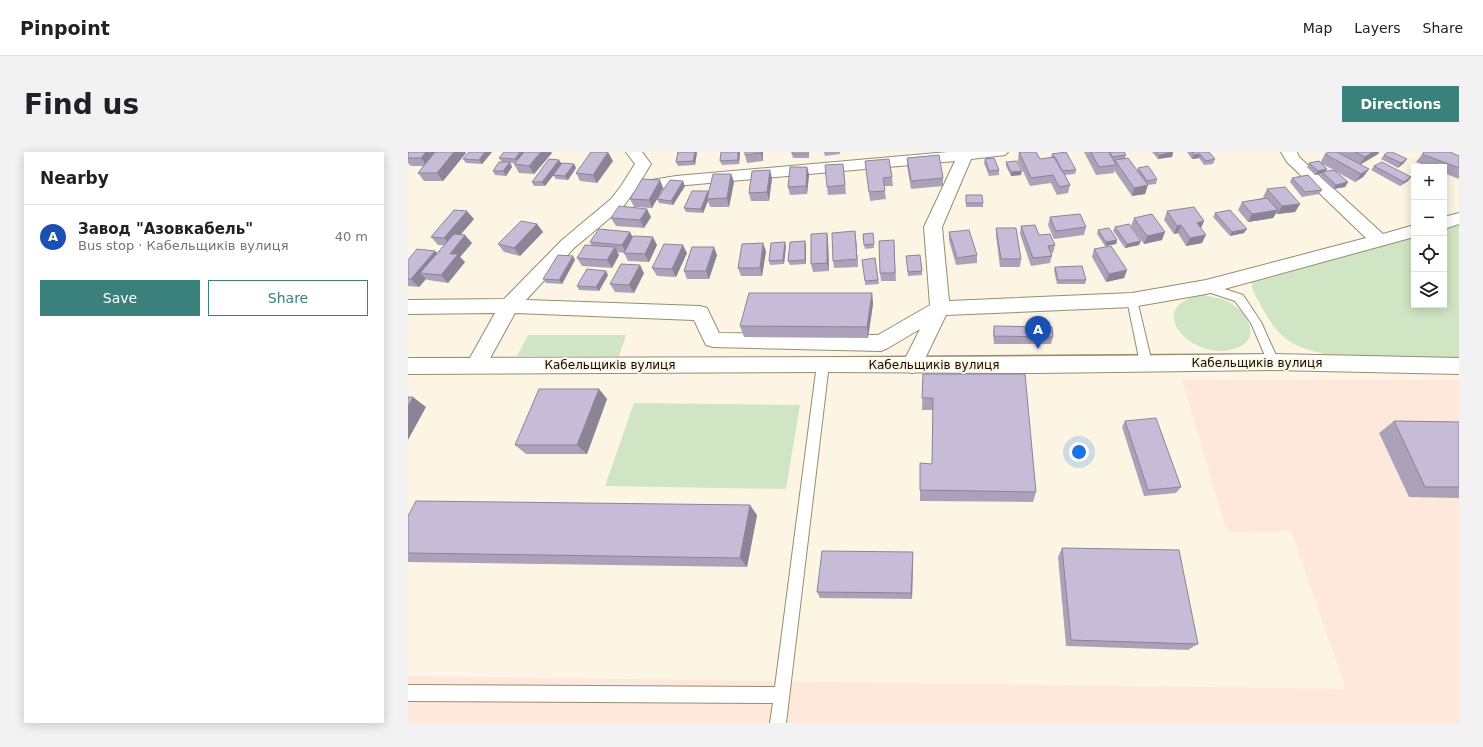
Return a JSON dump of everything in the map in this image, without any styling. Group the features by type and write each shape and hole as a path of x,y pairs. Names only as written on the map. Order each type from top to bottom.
{"street":[{"path":"476,366 509,306 568,244 618,203 643,164 634,152"},
{"path":"628,189 676,181 1000,152"},
{"path":"1289,152 1292,159 1380,241"},
{"path":"912,365 940,308 933,227 965,155"},
{"path":"1447,222 1459,218"},
{"name":"Кабельщиків вулиця","path":"408,307 509,306 700,314 713,340 881,343 940,308 1132,300 1206,287 1411,232"},
{"name":"Кабельщиків вулиця","path":"408,366 912,365 1273,362 1459,366"}],"lane":[{"path":"1206,287 1239,298 1256,322 1273,362"},
{"path":"1132,300 1146,363"},
{"path":"778,723 823,364"},
{"path":"408,693 782,695"}],"shaded area":[{"path":"1182,380 1459,380 1459,723 408,723 408,676 1346,689 1291,531 1227,532"}],"green space":[{"path":"1459,224 1459,359 1368,359 1319,353 1300,347 1281,335 1275,328 1253,291 1251,278 1411,237 1411,308 1447,308 1447,227"},
{"path":"1203,295 1226,300 1245,316 1249,323 1250,336 1240,347 1230,350 1215,351 1200,347 1187,339 1178,330 1174,319 1176,309 1185,301"},
{"path":"528,335 626,335 619,356 517,356"},
{"path":"634,403 800,405 786,489 605,486"}],"building":[{"path":"409,152 426,152 421,158 408,158"},
{"path":"435,152 454,152 437,173 418,173"},
{"path":"469,152 485,152 479,160 463,159"},
{"path":"504,152 520,152 515,159 499,158"},
{"path":"524,152 541,152 529,166 514,164"},
{"path":"591,152 608,152 593,175 576,173"},
{"path":"678,152 695,152 693,161 676,162"},
{"path":"721,152 738,152 738,160 720,161"},
{"path":"745,152 761,152 761,153 745,155"},
{"path":"792,152 808,152 808,154 792,154"},
{"path":"1019,152 1036,152 1040,159 1055,157 1070,185 1059,187 1053,175 1031,178"},
{"path":"1066,152 1076,170 1062,171 1052,154"},
{"path":"1091,152 1109,152 1116,165 1099,167"},
{"path":"1110,152 1124,152 1126,155 1112,157"},
{"path":"1157,152 1173,152 1159,155"},
{"path":"1192,152 1209,152 1215,159 1206,161 1200,154 1194,155"},
{"path":"1329,152 1337,152 1369,169 1361,174 1325,154"},
{"path":"1355,152 1373,152 1365,157"},
{"path":"1388,152 1392,152 1407,159 1401,163 1384,155"},
{"path":"1424,152 1450,152 1459,156 1459,168 1422,154"},
{"path":"939,155 943,178 911,181 907,158"},
{"path":"994,158 999,170 989,171 985,159"},
{"path":"1128,158 1148,185 1134,188 1115,160"},
{"path":"549,159 559,160 542,182 532,182"},
{"path":"889,159 892,177 883,178 885,191 869,192 865,161"},
{"path":"1017,161 1022,171 1011,172 1006,162"},
{"path":"1319,161 1327,169 1318,171 1309,163"},
{"path":"499,162 510,162 503,171 493,171"},
{"path":"1382,162 1411,177 1404,182 1374,166"},
{"path":"562,163 574,164 565,176 553,175"},
{"path":"843,164 845,185 827,187 825,165"},
{"path":"1148,166 1157,179 1147,181 1138,168"},
{"path":"790,167 807,167 806,186 788,187"},
{"path":"770,170 767,192 749,193 752,171"},
{"path":"1334,170 1348,182 1336,185 1322,172"},
{"path":"713,174 731,174 727,198 707,199"},
{"path":"1308,175 1322,190 1305,192 1292,178"},
{"path":"642,179 660,180 649,200 630,199"},
{"path":"670,180 683,181 671,201 657,199"},
{"path":"1285,187 1300,204 1282,206 1267,189"},
{"path":"692,191 708,191 701,209 684,208"},
{"path":"966,195 982,195 983,203 966,203"},
{"path":"1267,198 1278,210 1252,214 1242,202"},
{"path":"619,206 647,209 640,220 611,218"},
{"path":"1194,207 1204,221 1197,223 1206,235 1190,238 1181,225 1177,226 1167,211"},
{"path":"454,210 467,211 444,238 431,237"},
{"path":"1230,210 1247,229 1232,232 1215,213"},
{"path":"1080,214 1086,227 1056,231 1050,217"},
{"path":"1152,214 1165,232 1147,236 1134,218"},
{"path":"521,221 537,224 514,248 498,244"},
{"path":"1129,224 1141,241 1127,244 1115,227"},
{"path":"1035,225 1039,235 1050,234 1055,245 1048,246 1052,256 1033,258 1021,226"},
{"path":"996,228 1016,228 1021,259 1001,259"},
{"path":"1109,228 1117,240 1106,242 1098,230"},
{"path":"599,229 630,232 622,245 590,242"},
{"path":"969,230 977,255 957,258 949,232"},
{"path":"855,231 857,259 833,261 832,233"},
{"path":"827,233 827,263 811,264 811,234"},
{"path":"873,233 874,244 864,245 863,234"},
{"path":"454,234 465,235 450,254 458,254 441,275 420,273"},
{"path":"633,236 653,237 645,254 624,253"},
{"path":"894,240 895,273 880,273 879,241"},
{"path":"805,241 805,260 788,261 790,242"},
{"path":"785,242 783,260 769,261 771,243"},
{"path":"763,243 760,268 738,268 742,244"},
{"path":"664,244 683,245 672,269 652,268"},
{"path":"585,245 615,247 607,260 577,258"},
{"path":"1111,246 1127,270 1109,274 1094,249"},
{"path":"692,247 714,247 706,271 684,271"},
{"path":"417,249 435,251 411,279 408,279 408,260"},
{"path":"558,255 573,256 559,280 543,279"},
{"path":"920,255 922,271 908,272 906,256"},
{"path":"875,258 878,280 865,281 862,260"},
{"path":"621,264 640,265 629,285 610,284"},
{"path":"1082,266 1086,280 1058,280 1055,267"},
{"path":"587,269 606,271 596,287 577,286"},
{"path":"749,293 872,293 867,327 740,326"},
{"path":"994,326 1052,327 1053,337 994,336"},
{"path":"923,374 1025,374 1036,492 920,490 920,463 932,464 933,398 922,398"},
{"path":"539,389 599,389 577,445 515,445"},
{"path":"408,397 413,397 408,406"},
{"path":"1156,418 1181,487 1148,490 1125,421"},
{"path":"1394,421 1459,422 1459,487 1425,487"},
{"path":"416,501 750,505 740,558 408,553 408,516"},
{"path":"1062,548 1179,550 1198,644 1071,640"},
{"path":"822,551 913,552 911,593 817,592"}],"place":[{"name":"Завод \"Азовкабель\"","path":"1038,349"}]}
